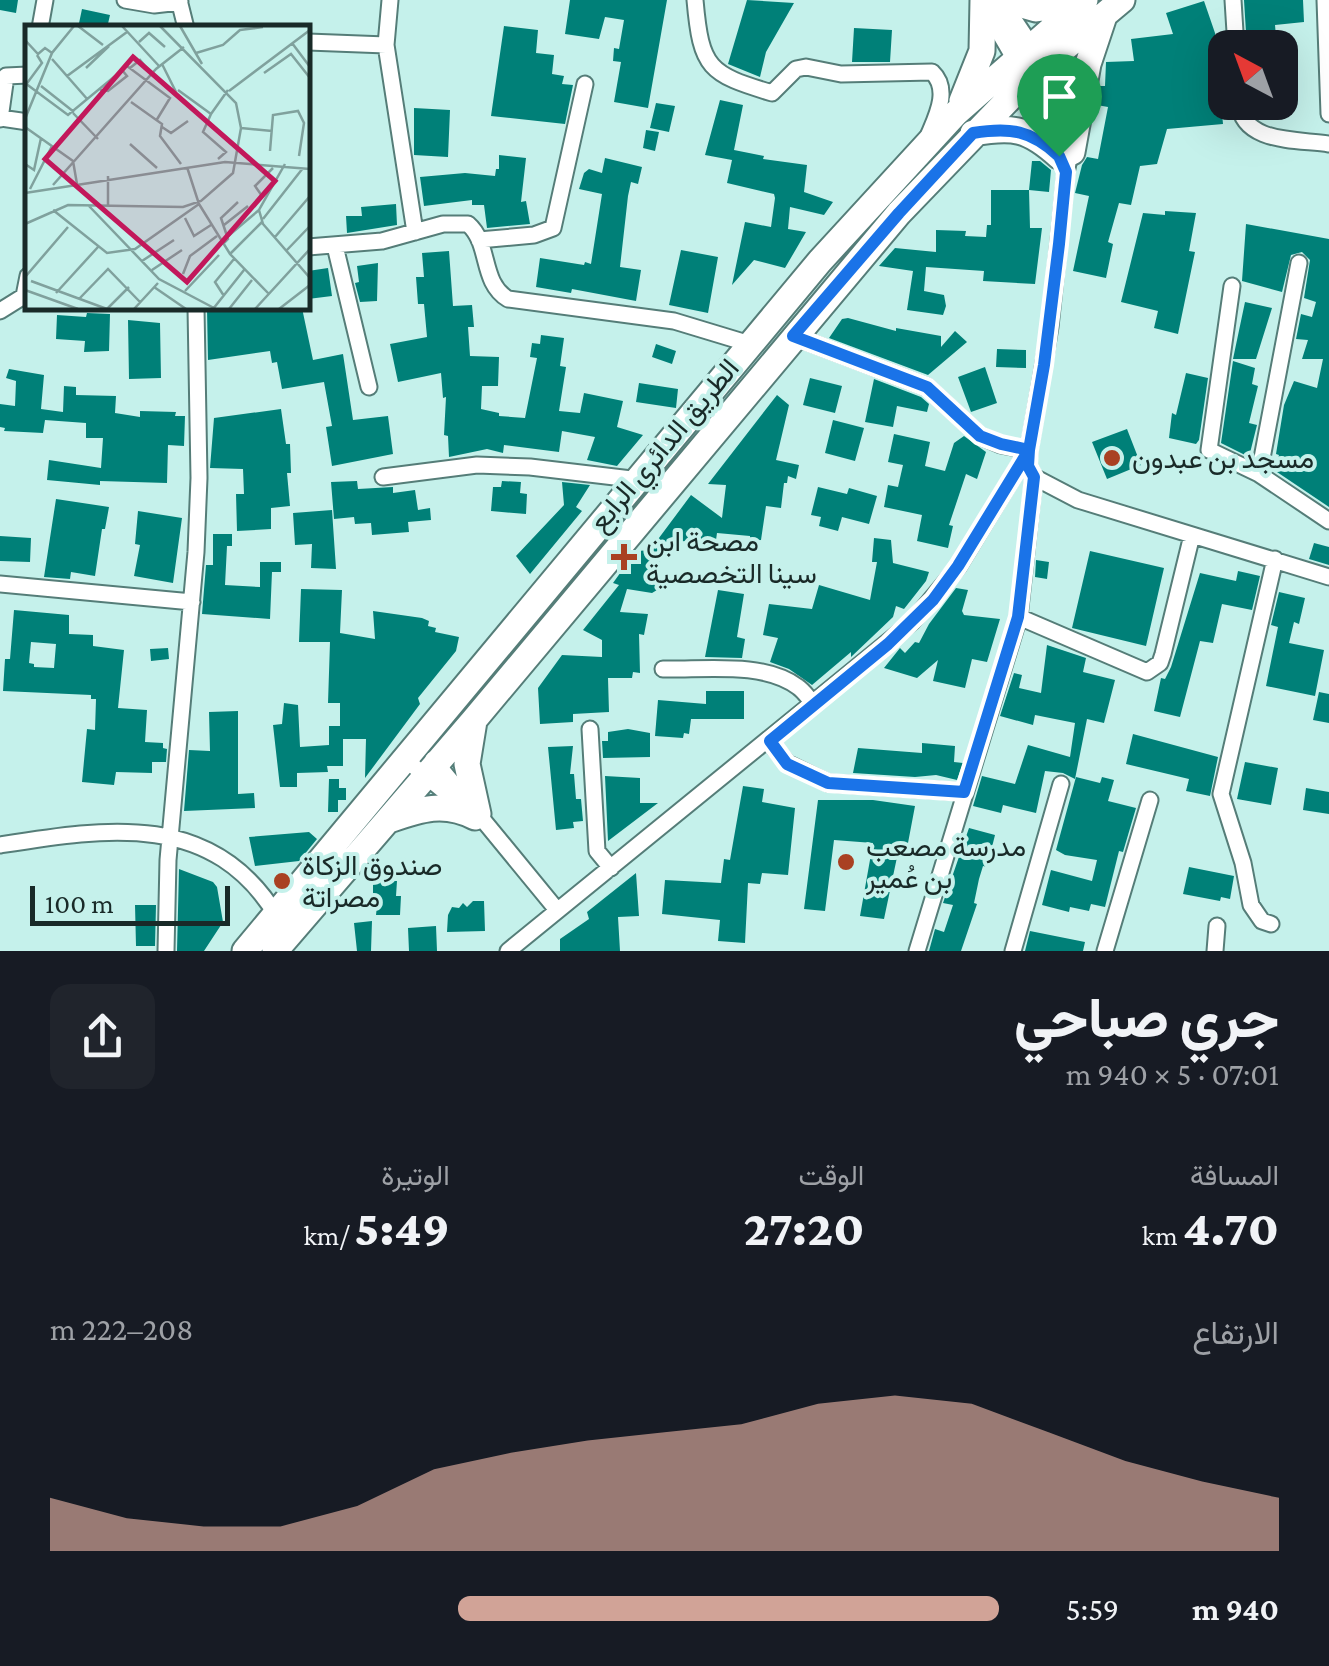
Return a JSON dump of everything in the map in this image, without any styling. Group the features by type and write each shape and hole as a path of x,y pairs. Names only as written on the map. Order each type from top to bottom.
{"main road":[{"path":"983,0 982,51 964,123 1019,129 1036,136 1065,160 1098,4 1036,9 1001,0"},
{"name":"الطريق الدائري الرابع","path":"280,933 820,260 923,148 964,123 1098,4"},
{"name":"الطريق الدائري الرابع","path":"245,951 280,933 389,820 421,762 474,720 899,213 964,123"},
{"path":"474,720 466,764 479,818"},
{"path":"389,820 430,806 450,806 479,818"}],"street":[{"path":"41,25 45,0"},
{"path":"125,0 154,5 180,1"},
{"path":"390,0 386,45 415,232"},
{"path":"695,0 708,60 716,73 729,80 772,93 796,69 806,67 840,74 932,72 939,79 940,101 923,148"},
{"path":"983,0 1029,63"},
{"path":"1001,0 1065,160 1047,346 1029,450 1028,466 1034,477 1078,500 1329,577"},
{"path":"1232,0 1234,30"},
{"path":"1325,0 1329,114"},
{"path":"310,42 386,45"},
{"path":"3,75 0,119 25,122"},
{"path":"479,240 534,235 553,228 585,84"},
{"path":"1244,120 1257,133 1329,144"},
{"path":"310,247 382,242 460,222 474,230 491,284 508,299 674,321 750,344"},
{"path":"336,246 369,387"},
{"path":"1259,474 1299,263"},
{"path":"1232,286 1208,444 1217,455 1259,474 1329,521"},
{"path":"0,312 24,296 25,291"},
{"path":"166,951 166,892 199,478 196,310"},
{"path":"793,336 927,387 980,436 1029,450"},
{"path":"508,951 888,644 933,600 958,566 1029,450"},
{"path":"383,477 477,465 530,466 640,480"},
{"path":"917,951 1018,617 1034,477"},
{"path":"1018,617 1146,672 1154,670 1163,654 1192,535"},
{"path":"1271,924 1262,920 1251,905 1221,794 1275,560"},
{"path":"0,584 192,602"},
{"path":"663,670 752,671 797,686 814,704"},
{"path":"590,729 597,851 611,868"},
{"path":"770,741 787,764 828,783 964,792"},
{"path":"421,762 479,818 557,910"},
{"path":"1013,951 1061,784"},
{"path":"1105,951 1150,800"},
{"path":"0,844 118,832 172,836 234,867 257,885 280,933"},
{"path":"1215,951 1217,926"}],"building":[{"path":"0,0 18,0 16,13 0,10"},
{"path":"570,0 667,0 648,108 614,102 621,62 613,61 614,48 619,49 624,20 605,17 599,39 565,34"},
{"path":"747,0 794,3 766,52 760,77 728,64"},
{"path":"1244,0 1303,0 1304,22 1275,25 1275,30 1246,30"},
{"path":"1204,1 1214,30 1208,30 1208,120 1223,120 1223,124 1167,129 1157,164 1140,166 1131,205 1119,203 1108,242 1113,244 1106,278 1073,271 1089,196 1075,193 1087,157 1098,159 1108,107 1097,105 1100,86 1105,86 1106,62 1134,61 1131,39 1173,34 1166,13"},
{"path":"82,9 110,15 108,25 79,25"},
{"path":"504,26 538,30 536,53 554,55 552,74 564,76 562,84 573,85 565,124 491,116"},
{"path":"854,28 892,30 890,62 852,62"},
{"path":"720,100 743,105 734,150 807,165 804,192 833,202 824,215 790,207 788,229 806,232 785,268 754,260 732,285 745,222 771,227 775,198 774,194 727,183 732,160 705,155"},
{"path":"656,103 675,106 669,132 650,128"},
{"path":"414,108 450,110 448,157 414,155"},
{"path":"646,130 659,132 655,151 643,148"},
{"path":"499,155 526,158 521,202 526,201 530,224 487,228 484,205 472,205 472,200 424,206 420,177 465,173 495,176"},
{"path":"605,158 642,167 638,184 631,182 620,267 641,270 636,301 572,289 571,293 536,287 540,258 591,264 602,194 579,189 589,169 602,173"},
{"path":"1032,161 1040,161 1051,170 1049,192 1029,190"},
{"path":"991,190 1029,190 1030,228 1042,228 1035,284 983,281 984,271 926,267 924,291 944,295 943,315 907,310 913,271 879,266 895,248 936,252 936,230 966,231 965,236 986,237 987,225 991,225"},
{"path":"396,204 397,225 347,233 346,216 362,216 361,207"},
{"path":"1165,211 1196,213 1189,251 1195,252 1178,334 1154,328 1158,311 1121,302 1143,213 1165,215"},
{"path":"1246,224 1329,239 1329,507 1274,470 1284,405 1294,381 1317,388 1323,359 1302,359 1308,340 1296,339 1301,314 1312,317 1316,302 1304,298 1310,260 1302,252 1291,255 1282,292 1242,281"},
{"path":"681,250 718,257 708,313 669,305"},
{"path":"449,251 453,306 472,305 474,327 468,327 470,356 499,357 498,386 482,386 481,409 499,416 525,418 537,358 530,357 532,343 540,344 541,335 564,338 560,366 566,367 559,411 580,413 584,393 623,401 617,427 643,435 617,466 587,460 595,437 562,431 559,452 504,445 503,453 487,449 449,457 441,373 398,382 390,344 427,337 416,277 424,277 422,253"},
{"path":"378,263 377,301 360,302 355,283 359,282 357,266"},
{"path":"328,268 332,296 310,299 310,271"},
{"path":"1245,302 1272,308 1256,359 1233,359"},
{"path":"207,310 302,310 313,360 343,354 353,420 388,416 393,454 332,466 326,427 332,426 324,382 282,389 277,362 272,363 270,351 208,360"},
{"path":"87,313 110,314 109,351 84,352 85,341 56,339 57,315 86,317"},
{"path":"842,319 896,331 941,336 941,347 955,331 967,342 928,375 829,338"},
{"path":"128,320 160,323 161,378 129,379"},
{"path":"656,344 676,351 672,364 652,357"},
{"path":"997,349 1026,350 1026,368 996,367"},
{"path":"1233,361 1255,368 1252,384 1258,386 1249,423 1257,425 1249,457 1221,443"},
{"path":"985,367 997,403 971,412 958,377"},
{"path":"9,369 44,375 41,409 63,412 64,386 76,387 76,395 116,396 115,413 140,417 140,411 176,412 175,416 185,416 184,446 168,445 167,483 100,481 100,485 47,480 49,460 101,468 103,438 86,438 86,423 45,420 43,433 4,431 0,427 0,404 15,406 16,381 6,378"},
{"path":"1186,373 1208,378 1196,444 1169,438 1172,413 1176,415"},
{"path":"810,378 842,386 835,413 803,405"},
{"path":"874,379 921,397 929,404 927,412 897,406 893,427 865,422"},
{"path":"639,383 678,389 676,408 636,402"},
{"path":"777,395 789,405 776,460 799,465 796,479 788,476 784,483 781,508 766,506 761,540 717,533 716,540 661,542 657,590 652,593 627,589 620,612 648,614 644,635 639,634 640,673 633,672 632,678 608,678 609,712 573,714 573,722 540,724 538,688 562,655 602,657 602,640 583,630 619,585 613,583 628,562 638,551 650,550 691,495 722,518 726,485 708,484"},
{"path":"281,409 286,444 290,444 290,506 271,508 271,529 237,531 236,494 244,494 243,469 210,468 214,418"},
{"path":"833,420 864,428 855,461 825,453"},
{"path":"1127,429 1141,465 1107,479 1092,442"},
{"path":"894,434 930,442 925,466 945,471 954,443 964,436 986,452 977,479 966,474 949,525 953,526 948,548 917,541 922,515 884,507 888,485 898,487 903,465 888,462"},
{"path":"357,481 358,489 393,487 393,493 415,490 418,510 430,508 431,520 408,522 409,532 372,535 371,523 355,524 354,517 334,519 331,482"},
{"path":"502,481 521,482 520,493 527,494 526,514 491,511 493,487 501,487"},
{"path":"562,482 590,485 576,507 582,511 530,574 516,556 564,505"},
{"path":"818,487 847,494 849,488 877,496 869,524 842,517 838,531 819,526 821,517 811,515"},
{"path":"56,499 109,507 95,576 71,572 70,579 44,577"},
{"path":"332,510 336,569 311,568 312,544 295,545 293,513"},
{"path":"138,511 182,518 173,583 134,576 140,545 135,544"},
{"path":"213,534 232,534 232,546 227,546 225,585 260,587 260,562 281,562 281,572 272,572 270,619 202,614 206,565 213,565"},
{"path":"0,536 31,538 30,562 0,561"},
{"path":"874,538 891,540 893,563 929,572 904,609 896,606 893,617 851,657 851,652 812,685 770,662 778,638 763,635 769,604 812,609 819,585 870,600 877,562 872,562"},
{"path":"1314,543 1329,547 1329,565 1309,559"},
{"path":"1090,551 1164,568 1146,646 1072,628"},
{"path":"1036,560 1049,562 1047,579 1035,577"},
{"path":"1238,571 1260,576 1252,610 1222,604 1213,643 1200,641 1180,717 1154,711 1161,678 1165,679 1171,667 1200,573 1236,581"},
{"path":"956,588 968,590 964,615 1000,619 987,662 972,659 965,688 933,681 938,660 917,678 884,668 900,648 905,653 915,642 919,643"},
{"path":"301,589 342,590 340,633 375,639 373,611 422,618 429,621 428,626 436,628 435,632 459,637 456,651 418,698 420,704 365,778 366,739 343,739 343,766 327,766 328,772 297,773 297,787 280,787 273,725 282,724 284,703 298,705 300,747 329,745 329,726 340,726 340,703 328,703 330,642 299,642"},
{"path":"718,590 744,594 737,637 745,639 742,658 705,657"},
{"path":"1279,592 1305,598 1299,624 1294,622 1289,643 1324,650 1315,696 1266,686 1278,627 1271,625"},
{"path":"14,610 69,615 69,634 93,635 93,646 124,650 118,708 147,710 145,742 163,743 167,749 166,762 152,762 152,773 116,772 114,785 82,782 87,729 95,730 96,699 91,699 91,695 3,691 5,659 10,659","holes":["31,642 56,644 54,668 29,663"]},
{"path":"1047,645 1086,658 1083,672 1115,680 1104,723 1087,719 1075,779 1045,771 1036,813 1003,805 1001,813 973,806 982,776 1015,784 1028,745 1070,757 1075,723 1035,715 1033,725 1000,716 1014,673 1022,675 1019,688 1041,693"},
{"path":"168,648 169,659 151,661 150,649"},
{"path":"706,691 744,691 744,719 691,719 689,734 684,733 683,738 655,736 658,700 706,704"},
{"path":"1319,692 1329,694 1329,723 1313,720"},
{"path":"238,711 238,794 254,793 255,808 184,811 189,750 210,751 209,712"},
{"path":"628,729 650,733 650,757 603,758 602,741 608,741 608,732"},
{"path":"1133,734 1218,757 1210,796 1186,791 1189,779 1126,764"},
{"path":"922,743 955,746 954,762 963,763 957,780 936,775 853,773 858,748 922,753"},
{"path":"573,746 570,774 574,774 576,799 581,799 583,821 573,822 574,828 556,830 548,747"},
{"path":"1245,762 1278,768 1271,805 1237,799"},
{"path":"605,776 640,778 640,803 658,803 608,841"},
{"path":"1076,777 1100,783 1102,777 1114,780 1108,801 1136,808 1123,852 1119,851 1105,907 1091,904 1089,911 1070,907 1069,912 1042,905 1051,870 1092,881 1097,860 1056,850"},
{"path":"329,779 339,779 339,788 346,788 346,800 338,800 338,812 328,812"},
{"path":"743,786 764,789 762,802 795,808 788,875 762,873 760,884 748,883 745,943 718,941 720,920 662,914 665,880 721,883 724,859 730,860"},
{"path":"1306,788 1329,792 1329,814 1303,810"},
{"path":"818,800 873,800 915,806 908,843 900,843 884,919 860,916 873,843 834,840 825,911 804,909"},
{"path":"969,828 995,835 987,867 983,866 979,879 974,903 977,904 961,951 929,951 935,929 944,932 953,905 943,903"},
{"path":"309,832 317,839 299,861 255,866 249,837"},
{"path":"382,865 393,867 396,896 401,896 400,915 376,915 378,896 373,895 373,874"},
{"path":"1189,867 1234,876 1230,899 1221,897 1220,901 1183,894"},
{"path":"179,869 217,887 223,922 204,951 177,951"},
{"path":"636,873 639,916 618,917 620,951 560,951 560,939 589,919 587,912"},
{"path":"473,901 484,901 485,931 447,932 452,907 459,908 463,903 467,907"},
{"path":"135,905 156,905 155,946 136,946"},
{"path":"372,921 371,951 357,951 354,923"},
{"path":"436,926 437,951 409,951 408,928"},
{"path":"1030,931 1085,942 1083,951 1025,951"}],"place":[{"name":"مسجد بن عبدون","path":"1112,458"},
{"name":"مصحة ابن سينا التخصصية","path":"624,557"},
{"name":"مدرسة مصعب بن عُمير","path":"846,862"},
{"name":"صندوق الزكاة مصراتة","path":"282,881"}],"route":[{"path":"1059,156 1036,136 1019,129 973,133 793,336 927,387 980,436 1029,450 1028,466 1034,477 1018,617 964,792 828,783 787,764 770,741 888,644 933,600 1029,450 1059,244 1066,172 1059,156"}]}
